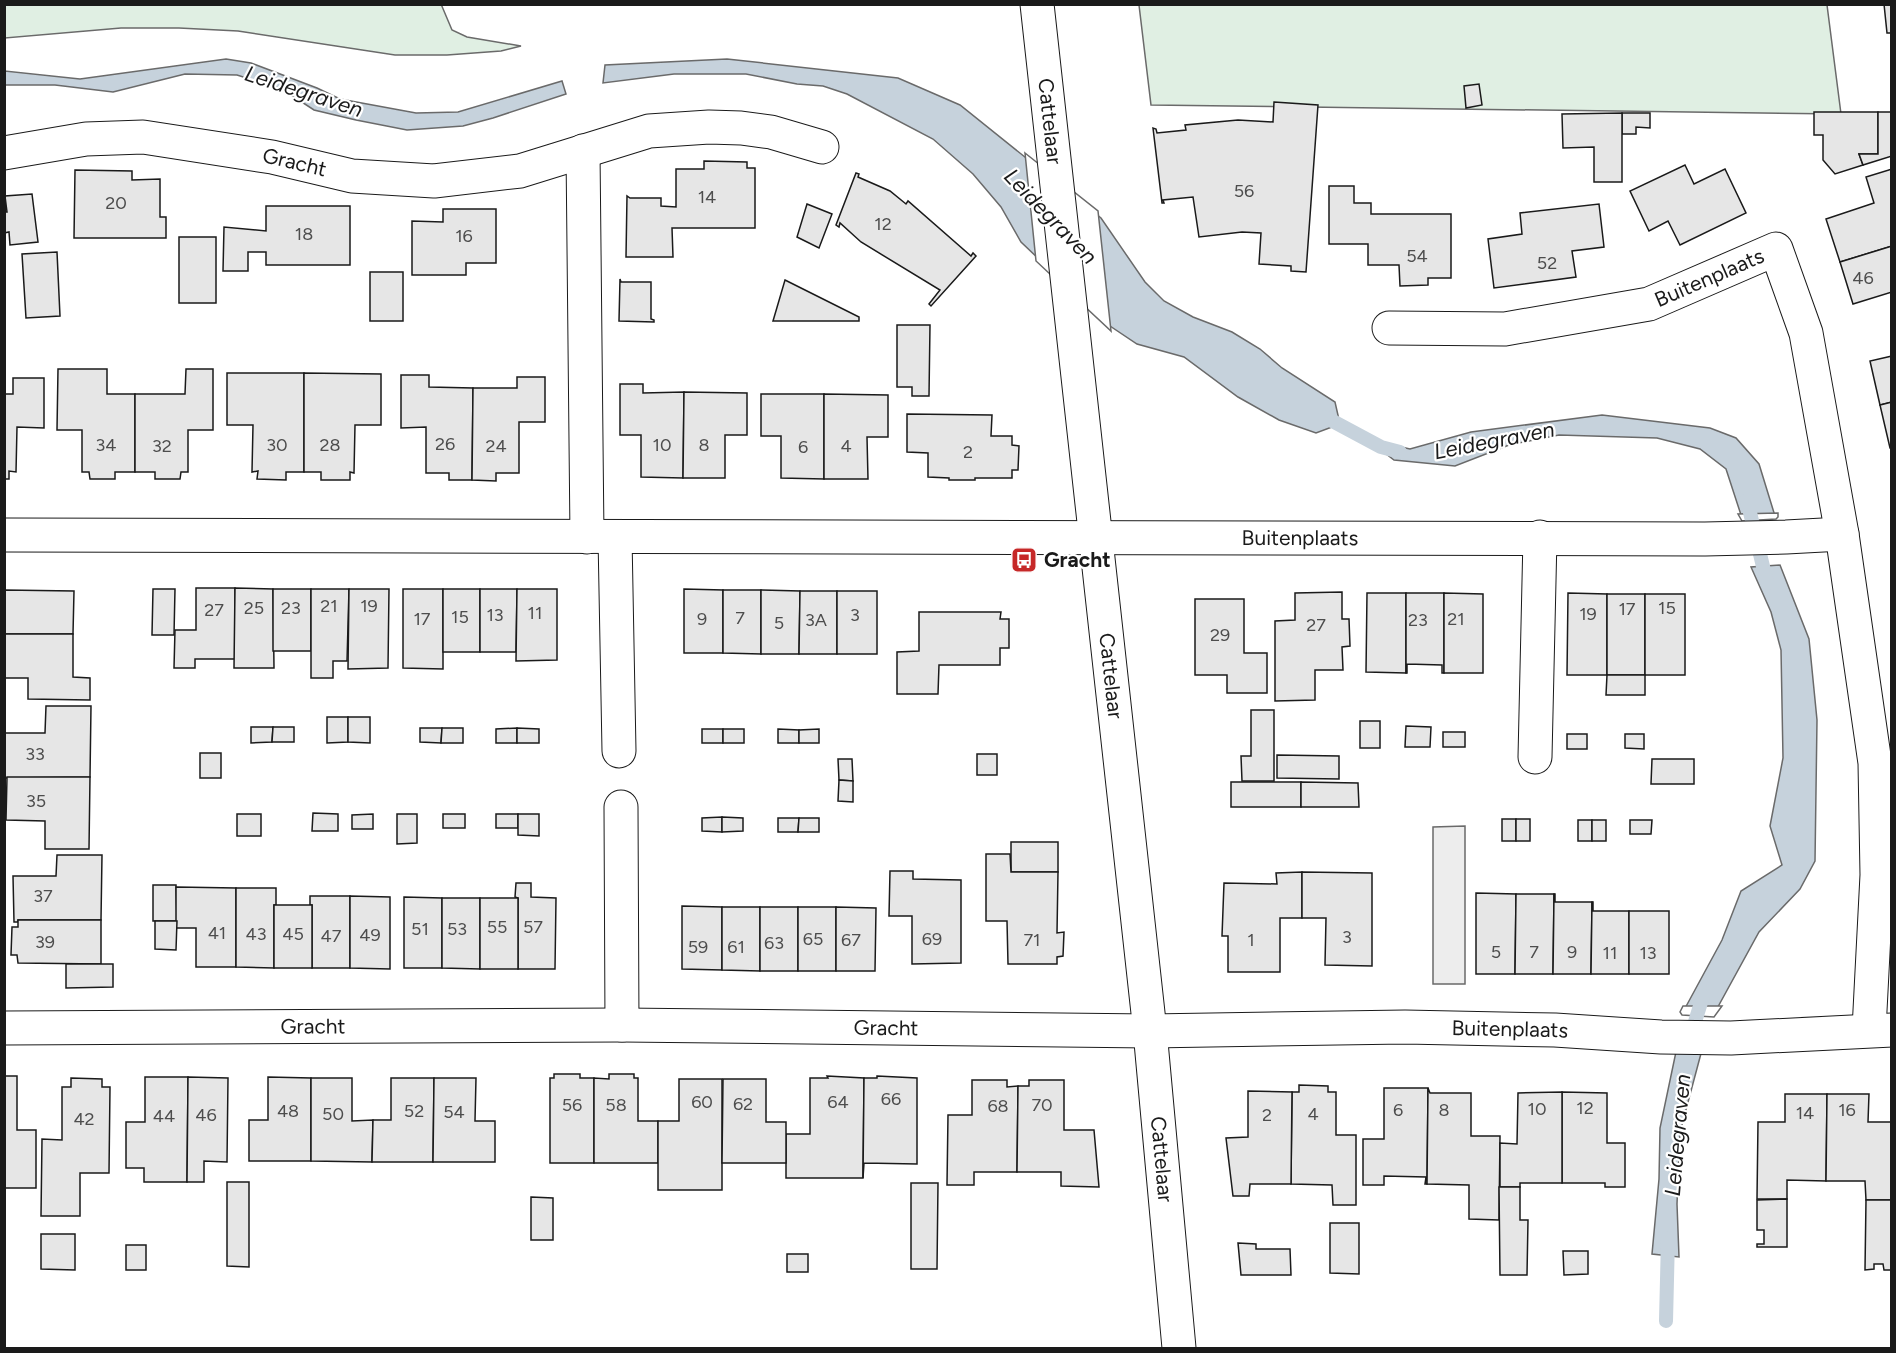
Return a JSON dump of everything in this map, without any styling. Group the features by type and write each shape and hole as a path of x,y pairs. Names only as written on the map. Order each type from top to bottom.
{"street":[{"name":"Cattelaar","path":"1037,4 1150,1031 1179,1348"},
{"name":"Gracht","path":"4,153 86,139 142,137 272,156 352,176 434,181 520,171 649,131 709,127 771,132 822,147"},
{"path":"583,151 601,537 619,751"},
{"name":"Buitenplaats","path":"1150,1031 1405,1028 1555,1030 1661,1037 1731,1038 1880,1030 1875,763 1842,534 1806,333 1776,249 1649,304 1505,329 1389,328"},
{"name":"Buitenplaats","path":"1095,538 1716,538 1842,534"},
{"path":"4,535 1095,538"},
{"path":"1535,757 1540,537"},
{"path":"621,807 622,1025"},
{"name":"Gracht","path":"4,1028 622,1025 1150,1031"}],"green space":[{"path":"441,4 452,30 467,37 521,46 501,51 447,55 395,55 238,31 179,28 121,28 5,38 5,5"},
{"path":"1139,5 1827,5 1841,114 1151,105"}],"shaded area":[{"path":"1465,826 1465,984 1433,984 1433,827"}],"water":[{"path":"226,59 251,63 340,99 416,113 458,112 562,81 566,94 463,126 407,130 314,110 282,89 237,75 185,74 113,92 55,85 5,85 5,71 80,79"},
{"path":"727,59 898,78 960,105 1101,218 1145,282 1164,301 1193,317 1232,332 1260,349 1282,368 1335,402 1340,424 1316,433 1279,420 1238,397 1184,357 1137,344 1107,324 1021,242 1001,207 973,174 933,139 847,94 823,86 797,84 746,74 674,74 603,83 605,65"},
{"path":"1602,415 1710,428 1736,438 1759,464 1775,516 1742,518 1726,469 1700,449 1657,438 1559,435 1509,445 1455,466 1394,460 1381,450 1383,443 1410,449 1471,432"},
{"path":"1780,565 1809,639 1817,720 1815,861 1800,889 1759,932 1714,1014 1683,1012 1722,940 1741,891 1782,865 1770,826 1783,758 1781,650 1771,612 1751,567"},
{"path":"1703,1046 1680,1132 1677,1204 1679,1257 1652,1254 1659,1179 1660,1128 1677,1047"}],"pier":[{"path":"1025,153 1098,211 1111,331 1036,261"},
{"path":"1778,513 1776,519 1742,521 1738,514"},
{"path":"1683,1006 1722,1006 1714,1017 1682,1015 1680,1012"}],"building":[{"path":"1884,4 1892,4 1892,33 1887,33"},
{"path":"1479,84 1482,105 1466,108 1464,86"},
{"path":"1274,102 1318,105 1306,272 1291,271 1291,266 1259,264 1261,233 1242,232 1199,237 1193,197 1163,200 1164,203 1162,203 1153,128 1157,133 1186,130 1185,125 1238,120 1273,122"},
{"path":"1814,112 1878,112 1878,154 1859,154 1863,165 1835,174 1823,160 1823,135 1814,135"},
{"path":"1878,112 1892,112 1892,156 1863,165 1859,154 1878,154"},
{"path":"1622,113 1650,113 1650,128 1636,127 1636,134 1622,134"},
{"path":"1622,113 1622,182 1594,182 1594,147 1563,148 1562,114"},
{"path":"704,161 747,162 747,168 755,168 755,228 672,228 673,257 626,257 627,196 630,198 661,198 661,206 676,207 676,169 704,169"},
{"path":"1685,165 1694,184 1725,169 1746,213 1680,245 1668,221 1649,231 1630,191"},
{"path":"1892,169 1892,246 1840,262 1826,219 1874,203 1866,177"},
{"path":"75,170 132,171 132,180 160,179 160,217 166,217 166,238 74,238"},
{"path":"856,173 859,174 858,177 890,191 906,204 908,201 971,256 973,253 976,256 931,306 929,304 940,290 861,242 840,223 839,227 836,225"},
{"path":"1329,186 1354,186 1354,203 1371,203 1371,214 1451,214 1451,278 1428,278 1428,285 1400,286 1399,265 1368,265 1368,244 1329,244"},
{"path":"32,194 38,242 10,245 9,232 4,233 4,212 7,212 5,196"},
{"path":"807,204 832,214 819,248 797,237"},
{"path":"1599,204 1604,247 1572,251 1576,277 1494,288 1488,239 1522,234 1520,213"},
{"path":"266,206 350,206 350,265 266,265 266,252 248,252 248,271 223,271 224,227 266,231"},
{"path":"443,209 496,209 496,263 466,263 466,275 412,275 412,221 443,222"},
{"path":"179,237 216,237 216,303 179,303"},
{"path":"1892,246 1892,292 1853,304 1840,262"},
{"path":"57,252 60,316 26,318 22,254"},
{"path":"370,272 403,272 403,321 370,321"},
{"path":"620,279 621,282 651,282 651,319 654,322 619,321"},
{"path":"785,280 859,317 859,321 773,321"},
{"path":"897,325 930,325 929,396 912,396 912,387 897,387"},
{"path":"1892,356 1892,402 1880,405 1870,361"},
{"path":"58,369 107,369 107,394 135,394 135,472 115,472 115,479 90,479 89,472 82,472 82,430 57,430"},
{"path":"186,369 213,369 213,430 188,430 188,472 181,472 180,479 155,479 155,472 135,472 135,394 185,394"},
{"path":"227,373 304,373 304,472 286,472 286,480 257,479 258,471 252,472 253,425 227,425"},
{"path":"304,373 381,374 381,425 355,425 354,473 350,472 350,480 321,480 321,472 304,472"},
{"path":"401,375 429,375 429,387 473,388 472,480 449,480 449,473 426,473 426,427 401,428"},
{"path":"517,377 545,377 545,422 519,422 519,473 496,473 496,481 472,480 473,388 517,388"},
{"path":"13,378 44,378 44,428 17,427 16,472 9,471 9,479 4,479 4,394 13,394"},
{"path":"620,384 643,384 643,393 684,392 683,478 641,477 641,435 620,435"},
{"path":"684,392 747,393 747,435 725,435 725,478 683,478"},
{"path":"761,394 824,394 824,479 781,478 781,436 761,436"},
{"path":"824,394 888,395 888,437 867,437 868,479 824,479"},
{"path":"1892,402 1892,448 1890,448 1880,405"},
{"path":"907,414 992,415 991,436 1012,436 1012,445 1019,446 1018,470 1012,470 1012,478 949,480 949,478 928,477 928,453 907,452"},
{"path":"196,588 235,588 235,659 195,659 195,668 174,668 175,630 196,630"},
{"path":"235,588 273,589 274,668 234,668"},
{"path":"153,589 175,589 174,635 152,635"},
{"path":"273,589 311,589 311,651 273,651"},
{"path":"311,589 349,589 347,661 333,661 333,678 311,678"},
{"path":"349,589 389,589 388,668 348,669"},
{"path":"403,589 443,589 443,669 403,668"},
{"path":"443,589 480,589 480,652 443,652"},
{"path":"480,589 517,589 516,652 480,652"},
{"path":"517,589 557,589 557,660 516,661"},
{"path":"684,589 723,590 723,653 684,653"},
{"path":"4,590 74,591 73,634 4,634"},
{"path":"723,590 761,590 761,654 723,653"},
{"path":"761,590 800,591 799,654 761,654"},
{"path":"800,591 837,591 837,654 799,654"},
{"path":"837,591 877,591 877,654 837,654"},
{"path":"1342,592 1342,619 1349,619 1350,646 1342,647 1343,670 1315,670 1315,700 1275,701 1275,621 1295,620 1295,593"},
{"path":"1367,593 1406,593 1406,673 1366,672"},
{"path":"1406,593 1444,593 1444,673 1442,673 1442,665 1407,664 1406,673"},
{"path":"1444,593 1483,594 1483,673 1444,673"},
{"path":"1568,593 1607,594 1607,675 1567,675"},
{"path":"1607,594 1645,594 1645,675 1607,675"},
{"path":"1645,594 1685,594 1685,675 1645,675"},
{"path":"1195,599 1244,599 1244,653 1267,653 1267,693 1227,693 1227,675 1195,675"},
{"path":"919,612 1001,612 1000,619 1009,619 1009,648 1000,648 1000,665 939,665 938,694 897,694 897,652 919,651"},
{"path":"4,634 73,634 73,677 90,678 90,700 28,699 28,678 4,678"},
{"path":"1607,675 1645,675 1645,695 1606,695"},
{"path":"46,706 91,706 90,777 4,778 4,733 45,733"},
{"path":"1251,710 1274,710 1274,781 1242,781 1241,756 1251,756"},
{"path":"327,717 348,717 348,742 327,743"},
{"path":"348,717 370,717 370,743 348,742"},
{"path":"1360,721 1380,721 1380,748 1360,748"},
{"path":"1406,726 1431,727 1430,747 1405,747"},
{"path":"251,727 273,727 272,742 251,743"},
{"path":"273,727 294,727 294,742 272,742"},
{"path":"420,728 442,728 441,743 420,742"},
{"path":"442,728 463,728 463,743 441,743"},
{"path":"517,728 517,743 496,743 496,729"},
{"path":"517,728 539,729 539,743 517,743"},
{"path":"702,729 723,729 723,743 702,743"},
{"path":"723,729 744,729 744,743 723,743"},
{"path":"778,729 799,730 799,743 778,743"},
{"path":"819,729 819,743 799,743 799,730"},
{"path":"1443,732 1465,732 1465,747 1443,747"},
{"path":"1567,734 1587,734 1587,749 1567,749"},
{"path":"1625,734 1644,734 1644,749 1625,748"},
{"path":"200,753 221,753 221,778 200,778"},
{"path":"977,754 997,754 997,775 977,775"},
{"path":"1277,755 1339,756 1339,779 1277,778"},
{"path":"838,759 852,759 853,781 839,780"},
{"path":"1652,759 1694,759 1694,784 1651,784"},
{"path":"7,777 90,777 89,849 45,849 45,821 6,820"},
{"path":"839,780 853,781 853,802 838,801"},
{"path":"1231,782 1301,782 1301,807 1231,807"},
{"path":"1301,782 1358,783 1359,807 1301,807"},
{"path":"313,813 338,814 338,831 312,831"},
{"path":"237,814 261,814 261,836 237,836"},
{"path":"373,814 373,829 352,829 352,815"},
{"path":"397,814 417,814 417,843 397,844"},
{"path":"443,814 465,814 465,828 443,828"},
{"path":"496,814 518,814 518,828 496,828"},
{"path":"518,814 539,814 539,836 518,835"},
{"path":"722,817 722,832 702,831 702,818"},
{"path":"722,817 743,818 743,831 722,832"},
{"path":"778,818 799,818 798,832 778,832"},
{"path":"799,818 819,818 819,832 798,832"},
{"path":"1502,819 1516,819 1516,841 1502,841"},
{"path":"1516,819 1530,819 1530,841 1516,841"},
{"path":"1578,820 1592,820 1592,841 1578,841"},
{"path":"1592,820 1606,820 1606,841 1592,841"},
{"path":"1630,820 1652,820 1651,834 1630,834"},
{"path":"1011,842 1058,842 1058,872 1011,872"},
{"path":"986,854 1010,854 1011,872 1058,872 1057,933 1064,932 1063,956 1057,957 1057,964 1008,964 1007,921 986,921"},
{"path":"57,855 102,855 101,920 18,920 14,922 13,876 56,876"},
{"path":"890,871 913,871 913,879 961,880 961,963 912,964 912,916 889,916"},
{"path":"1302,872 1302,918 1280,918 1280,972 1228,972 1228,936 1222,936 1224,883 1277,884 1276,873"},
{"path":"1302,872 1372,873 1372,966 1325,965 1326,918 1302,918"},
{"path":"516,883 531,883 531,897 556,898 555,969 518,969"},
{"path":"153,885 176,885 177,921 153,921"},
{"path":"176,887 236,888 236,967 196,967 196,928 176,928"},
{"path":"236,888 276,888 274,968 236,967"},
{"path":"1476,893 1516,894 1515,974 1476,974"},
{"path":"1516,894 1554,894 1553,974 1515,974"},
{"path":"1554,894 1555,902 1592,902 1591,974 1553,974"},
{"path":"310,896 350,896 350,968 312,968"},
{"path":"350,896 390,897 390,969 350,968"},
{"path":"404,897 442,898 442,968 404,968"},
{"path":"442,898 480,898 480,969 442,968"},
{"path":"480,898 518,898 518,969 480,969"},
{"path":"1592,902 1593,911 1629,911 1629,974 1591,974"},
{"path":"274,905 312,905 312,968 274,968"},
{"path":"682,906 722,907 722,970 682,969"},
{"path":"722,907 760,907 760,971 722,970"},
{"path":"760,907 798,907 798,971 760,971"},
{"path":"798,907 836,907 836,971 798,971"},
{"path":"836,907 876,908 875,971 836,971"},
{"path":"1629,911 1669,911 1669,974 1629,974"},
{"path":"18,920 101,920 101,964 18,963 17,955 11,955 12,927 18,927"},
{"path":"155,921 177,921 176,950 155,949"},
{"path":"66,964 113,964 113,987 66,988"},
{"path":"554,1074 580,1074 580,1078 594,1078 594,1163 550,1163 550,1078 554,1078"},
{"path":"609,1074 634,1074 634,1078 638,1078 638,1121 658,1121 658,1163 594,1163 594,1078 609,1079"},
{"path":"4,1076 17,1076 17,1130 36,1130 36,1188 4,1188"},
{"path":"827,1076 864,1078 863,1178 786,1178 786,1134 810,1134 810,1078 828,1078"},
{"path":"877,1076 917,1078 917,1164 864,1163 863,1178 864,1078 877,1078"},
{"path":"145,1077 188,1077 187,1182 144,1182 144,1168 126,1168 126,1122 145,1122"},
{"path":"188,1077 228,1078 227,1162 204,1161 204,1182 187,1182"},
{"path":"268,1077 311,1078 311,1161 249,1161 249,1120 268,1120"},
{"path":"71,1078 102,1079 102,1087 110,1087 109,1173 80,1173 80,1216 41,1216 42,1139 62,1140 62,1087 71,1087"},
{"path":"311,1078 352,1078 352,1121 373,1120 372,1162 311,1161"},
{"path":"391,1078 434,1078 433,1162 372,1162 373,1120 391,1120"},
{"path":"434,1078 476,1078 475,1121 495,1121 495,1162 433,1162"},
{"path":"679,1079 722,1079 722,1190 658,1190 658,1121 679,1121"},
{"path":"723,1079 766,1079 766,1122 786,1122 786,1163 722,1163"},
{"path":"972,1080 1007,1080 1007,1087 1018,1086 1017,1172 974,1172 974,1185 947,1185 948,1115 972,1115"},
{"path":"1029,1080 1064,1080 1064,1130 1094,1130 1099,1187 1061,1186 1061,1172 1017,1172 1018,1086 1029,1086"},
{"path":"1299,1085 1328,1086 1328,1092 1336,1092 1336,1135 1356,1135 1356,1205 1333,1205 1332,1185 1291,1184 1292,1092 1299,1092"},
{"path":"1384,1088 1428,1088 1427,1184 1425,1184 1426,1177 1384,1176 1384,1185 1363,1185 1363,1139 1384,1139"},
{"path":"1428,1088 1430,1093 1471,1093 1471,1136 1500,1136 1499,1220 1469,1219 1469,1185 1427,1184"},
{"path":"1248,1091 1292,1092 1291,1184 1250,1184 1249,1196 1233,1196 1226,1138 1248,1137"},
{"path":"1562,1092 1607,1093 1607,1143 1625,1143 1625,1187 1605,1187 1605,1183 1562,1183"},
{"path":"1562,1092 1562,1183 1520,1183 1520,1187 1500,1187 1500,1143 1517,1144 1518,1093"},
{"path":"1785,1094 1827,1094 1826,1181 1787,1180 1787,1199 1757,1199 1758,1122 1785,1122"},
{"path":"1827,1094 1869,1094 1868,1122 1892,1122 1892,1200 1866,1200 1865,1181 1826,1181"},
{"path":"227,1182 249,1182 249,1267 227,1266"},
{"path":"911,1183 938,1183 937,1269 911,1269"},
{"path":"1499,1187 1520,1187 1520,1220 1528,1220 1527,1275 1500,1275"},
{"path":"531,1197 553,1198 553,1240 531,1240"},
{"path":"1787,1199 1787,1247 1757,1247 1757,1244 1764,1244 1764,1230 1757,1230 1757,1200"},
{"path":"1866,1200 1892,1200 1892,1270 1884,1270 1883,1264 1874,1264 1874,1269 1865,1270"},
{"path":"1330,1223 1359,1223 1359,1274 1330,1273"},
{"path":"41,1234 75,1234 75,1270 41,1269"},
{"path":"1238,1243 1256,1244 1256,1249 1290,1249 1291,1275 1241,1275"},
{"path":"126,1245 146,1245 146,1270 126,1270"},
{"path":"1563,1251 1588,1251 1588,1274 1564,1275"},
{"path":"787,1254 808,1254 808,1272 787,1272"}],"waterway":[{"name":"Leidegraven","path":"1325,417 1381,447 1400,452"},
{"name":"Leidegraven","path":"1747,500 1767,583"},
{"name":"Leidegraven","path":"1690,1038 1703,996"},
{"name":"Leidegraven","path":"1666,1321 1668,1238"}],"place":[{"name":"Gracht","path":"1024,560"}]}
